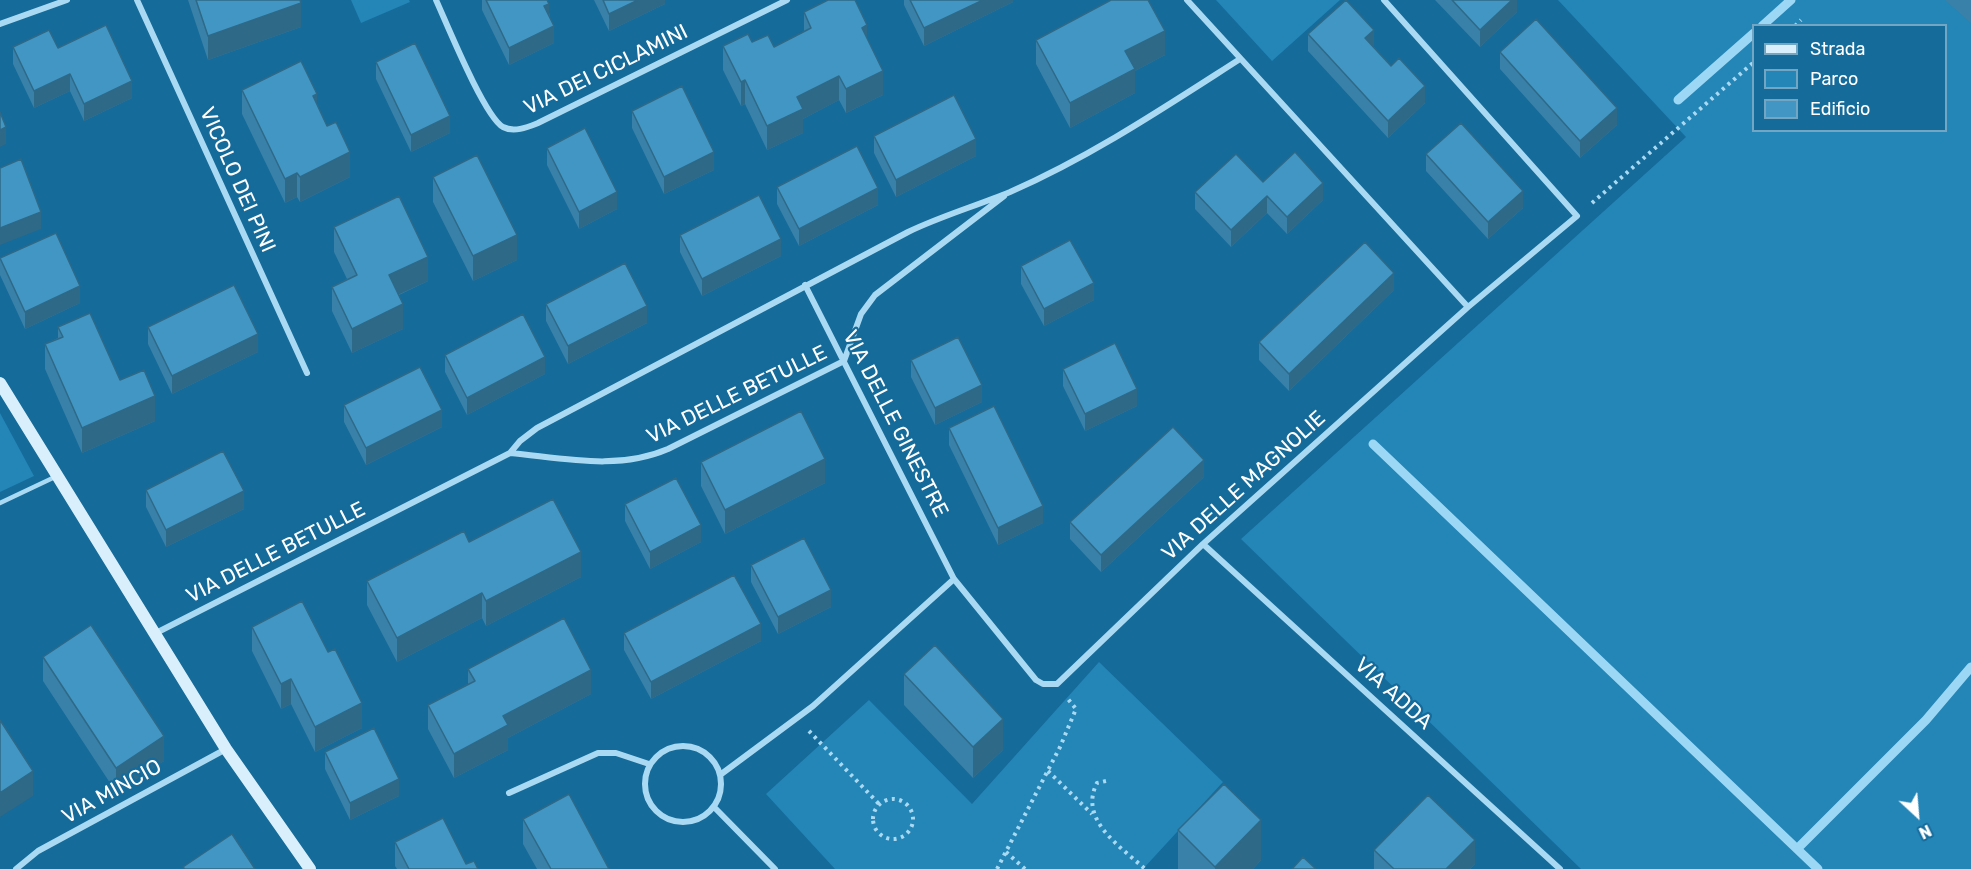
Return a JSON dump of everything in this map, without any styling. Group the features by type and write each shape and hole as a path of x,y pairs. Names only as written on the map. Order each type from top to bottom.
{"street":[{"path":"0,24 67,0"},
{"name":"VICOLO DEI PINI","path":"137,0 307,373"},
{"name":"VIA DEI CICLAMINI","path":"436,0 490,112 499,124 512,129 538,123 787,0"},
{"path":"1187,0 1468,307"},
{"path":"1384,0 1577,216"},
{"name":"VIA DELLE BETULLE","path":"154,634 510,453 519,441 537,428 805,285 944,215 1009,192 1120,136 1240,59"},
{"name":"VIA DELLE BETULLE","path":"510,453 604,462 641,459 668,449 844,360 861,314 875,295 1009,192"},
{"name":"VIA DELLE MAGNOLIE","path":"1057,684 1203,544 1468,307 1577,216"},
{"name":"VIA DELLE GINESTRE","path":"805,285 954,579 1043,684 1057,684"},
{"path":"0,383 226,749 310,869"},
{"name":"VIA ADDA","path":"1203,544 1560,869"},
{"path":"720,775 797,719 954,579"},
{"path":"694,747 715,763 720,775 722,786 714,807 705,816 693,822 680,823 656,813 648,802 645,776 650,764 669,748 694,747"},
{"name":"VIA MINCIO","path":"16,869 38,851 226,749"},
{"path":"509,793 597,753 616,753 650,764"},
{"path":"714,807 775,869"}],"lane":[{"path":"0,503 57,476"}],"path":[{"path":"1797,24 1801,20"},
{"path":"1577,216 1752,64"},
{"path":"997,869 1048,771 1076,709 1057,684"},
{"path":"797,719 879,804"},
{"path":"1048,771 1145,869"},
{"path":"1092,814 1093,791 1097,783 1106,781"},
{"path":"891,798 904,802 912,813 911,827 907,832 896,838 884,837 879,833 873,822 879,804 891,798"},
{"path":"1006,852 1025,869"}],"green space":[{"path":"351,0 409,0 410,2 361,23"},
{"path":"1216,0 1340,0 1272,61"},
{"path":"1558,0 1971,0 1971,869 1581,869 1241,539 1686,137"},
{"path":"0,413 34,476 0,492"},
{"path":"1099,662 1223,782 1143,869 835,869 766,794 869,700 972,804"}],"building":[{"path":"196,0 300,0 301,3 208,36"},
{"path":"486,0 547,0 549,4 544,6 554,26 509,48"},
{"path":"603,0 638,0 609,14"},
{"path":"828,0 855,0 867,25 862,28 883,71 846,89 839,76 797,97 803,109 767,126 745,80 741,82 723,46 748,34 752,42 768,35 774,47 811,28 804,12"},
{"path":"910,0 983,0 924,28"},
{"path":"1111,0 1148,0 1165,31 1125,51 1135,69 1070,103 1036,40"},
{"path":"1346,0 1374,30 1365,38 1391,66 1399,58 1425,86 1388,121 1308,34"},
{"path":"1452,0 1512,0 1480,30"},
{"path":"1536,19 1617,108 1580,141 1500,52"},
{"path":"106,25 132,81 84,104 70,74 34,91 13,47 49,30 58,48"},
{"path":"415,43 450,116 411,135 376,62"},
{"path":"301,61 317,94 313,96 327,126 336,122 350,152 300,177 297,173 285,179 242,90"},
{"path":"682,86 714,152 664,177 632,111"},
{"path":"954,95 976,139 896,180 874,136"},
{"path":"0,112 6,127 0,130"},
{"path":"1461,123 1523,191 1488,222 1426,154"},
{"path":"585,128 617,192 579,212 547,148"},
{"path":"857,146 878,188 799,229 777,187"},
{"path":"1295,152 1323,183 1287,217 1267,196 1231,230 1195,192 1236,154 1263,182"},
{"path":"477,155 517,235 473,256 433,177"},
{"path":"21,159 41,212 0,228 0,168"},
{"path":"759,195 781,239 702,279 680,235"},
{"path":"399,196 428,257 389,275 403,304 352,329 332,287 357,275 334,227"},
{"path":"56,233 80,286 25,312 0,258"},
{"path":"1070,240 1094,283 1044,309 1021,266"},
{"path":"1365,242 1394,273 1289,374 1259,342"},
{"path":"625,263 647,306 568,346 546,304"},
{"path":"234,285 258,334 172,376 148,327"},
{"path":"90,313 120,380 144,370 155,396 82,428 45,344 63,337 58,327"},
{"path":"523,314 545,357 467,398 445,355"},
{"path":"958,337 982,385 935,408 911,360"},
{"path":"1115,343 1137,389 1085,414 1063,369"},
{"path":"420,367 442,410 366,448 344,405"},
{"path":"994,406 1043,506 998,528 949,428"},
{"path":"801,411 825,459 725,510 701,462"},
{"path":"1173,427 1204,460 1101,555 1070,522"},
{"path":"223,451 244,491 166,530 146,490"},
{"path":"676,478 701,525 650,552 625,504"},
{"path":"553,499 581,552 486,601 482,593 397,638 367,581 464,531 469,542"},
{"path":"804,538 831,590 778,617 751,565"},
{"path":"734,575 761,624 651,682 624,633"},
{"path":"302,601 328,652 335,649 362,703 315,727 291,679 281,684 252,627"},
{"path":"564,618 591,670 503,716 508,725 454,754 428,705 475,681 468,669"},
{"path":"91,625 164,736 116,768 43,657"},
{"path":"935,645 1003,719 973,747 904,674"},
{"path":"0,720 33,771 0,793"},
{"path":"374,728 399,779 350,803 325,752"},
{"path":"1224,784 1261,820 1215,867 1178,830"},
{"path":"569,794 609,869 551,869 523,819"},
{"path":"1428,795 1475,840 1446,869 1394,869 1374,850"},
{"path":"443,818 466,864 474,861 478,869 409,869 395,842"},
{"path":"232,834 255,869 185,869 183,867"},
{"path":"1303,857 1316,869 1292,869"}],"waterway":[{"path":"1764,24 1791,0"},
{"path":"1678,100 1752,35"},
{"path":"1373,444 1818,869"},
{"path":"1797,849 1926,720 1971,667"}]}
